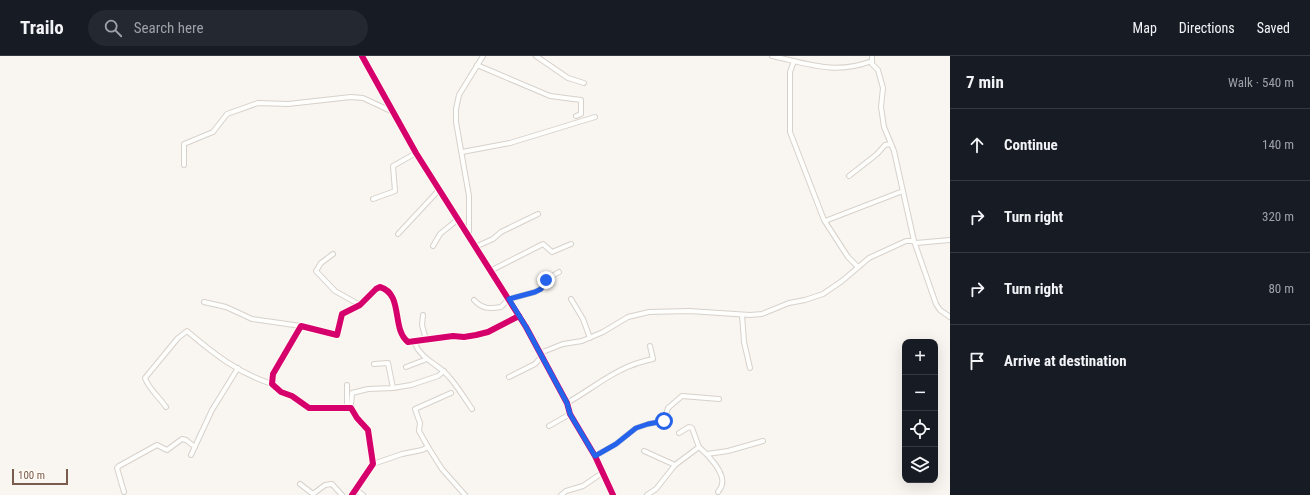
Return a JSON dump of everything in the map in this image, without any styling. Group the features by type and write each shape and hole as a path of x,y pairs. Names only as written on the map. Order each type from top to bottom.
{"street":[{"path":"362,56 416,153 457,220 509,299 541,354 567,403 570,414 595,456 613,495"},
{"path":"469,237 469,196 456,122 456,109 459,95 483,56"},
{"path":"536,56 568,78 584,83"},
{"path":"772,56 832,69 858,66 872,58 882,83 882,112 884,127 891,144 915,242 932,296 940,310 950,317"},
{"path":"794,61 790,72 790,132 816,204 825,222 848,257 858,267"},
{"path":"477,65 550,96 581,100 581,114 576,116"},
{"path":"184,165 184,144 213,132 226,115 258,103 288,104 351,97 363,98 392,111"},
{"path":"462,152 510,142 595,117"},
{"path":"849,176 886,145 891,144"},
{"path":"373,199 395,191 393,166 416,153"},
{"path":"398,234 439,190"},
{"path":"825,222 903,191"},
{"path":"475,247 494,239 501,232 538,214"},
{"path":"433,246 440,234 457,220"},
{"path":"509,377 535,364 541,354 564,344 590,338 628,317 649,312 689,311 742,315 762,314 789,303 823,294 842,281 869,258 906,241 915,242 950,240"},
{"path":"490,271 543,244 552,252 571,244"},
{"path":"333,254 321,263 316,271 321,279 335,291 360,305"},
{"path":"474,300 480,306 491,309 501,307 509,299 541,289 544,281 559,272"},
{"path":"204,302 226,307 252,319 301,326 337,335 342,314 360,305 376,289 384,288 397,306 400,332 408,342 453,336 464,337 476,335 488,332 519,316"},
{"path":"571,299 583,319 590,338"},
{"path":"423,315 422,325 426,340"},
{"path":"742,315 744,342 750,368"},
{"path":"272,384 273,374 301,326"},
{"path":"166,407 158,394 148,386 145,378 178,338 188,331 211,352 258,379 272,384 281,392 292,396 309,408 347,407 354,411"},
{"path":"414,342 419,353 444,371 472,409"},
{"path":"567,403 588,391 603,379 641,362 653,359 650,346"},
{"path":"406,367 427,359"},
{"path":"374,364 388,363 393,388"},
{"path":"191,455 212,410 238,368"},
{"path":"373,464 368,430 357,418 351,405 352,393 368,389 393,388 428,380 438,376 444,371"},
{"path":"347,385 347,407"},
{"path":"451,393 415,409 420,423 419,431 428,447 442,469 465,495"},
{"path":"595,456 616,444 636,428 664,421 668,408 682,396 719,399"},
{"path":"549,426 570,414"},
{"path":"679,434 689,427 692,428 699,447 716,465 722,478 722,484 718,492"},
{"path":"124,492 117,468 119,466 157,445 167,450 182,439 186,440 195,447"},
{"path":"707,454 728,451 763,441"},
{"path":"352,495 373,464 428,447"},
{"path":"647,495 656,489 675,465 699,447"},
{"path":"644,450 675,465"},
{"path":"561,495 566,491 583,486 602,473"},
{"path":"300,484 313,494 325,484 332,484 342,495"},
{"path":"356,490 363,495"}],"cycle path":[{"path":"362,56 416,153 526,327 567,403 570,414 595,456 613,495"},
{"path":"352,495 373,464 368,430 357,418 351,408 309,408 292,396 281,392 272,384 273,374 301,326 337,335 342,314 360,305 380,287 387,291 392,297 395,304 400,329 408,342 453,336 464,337 476,335 488,332 519,316"}],"route":[{"path":"546,280 544,281 541,289 509,299 526,327 567,403 570,414 595,456 616,444 636,428 664,421"}]}
